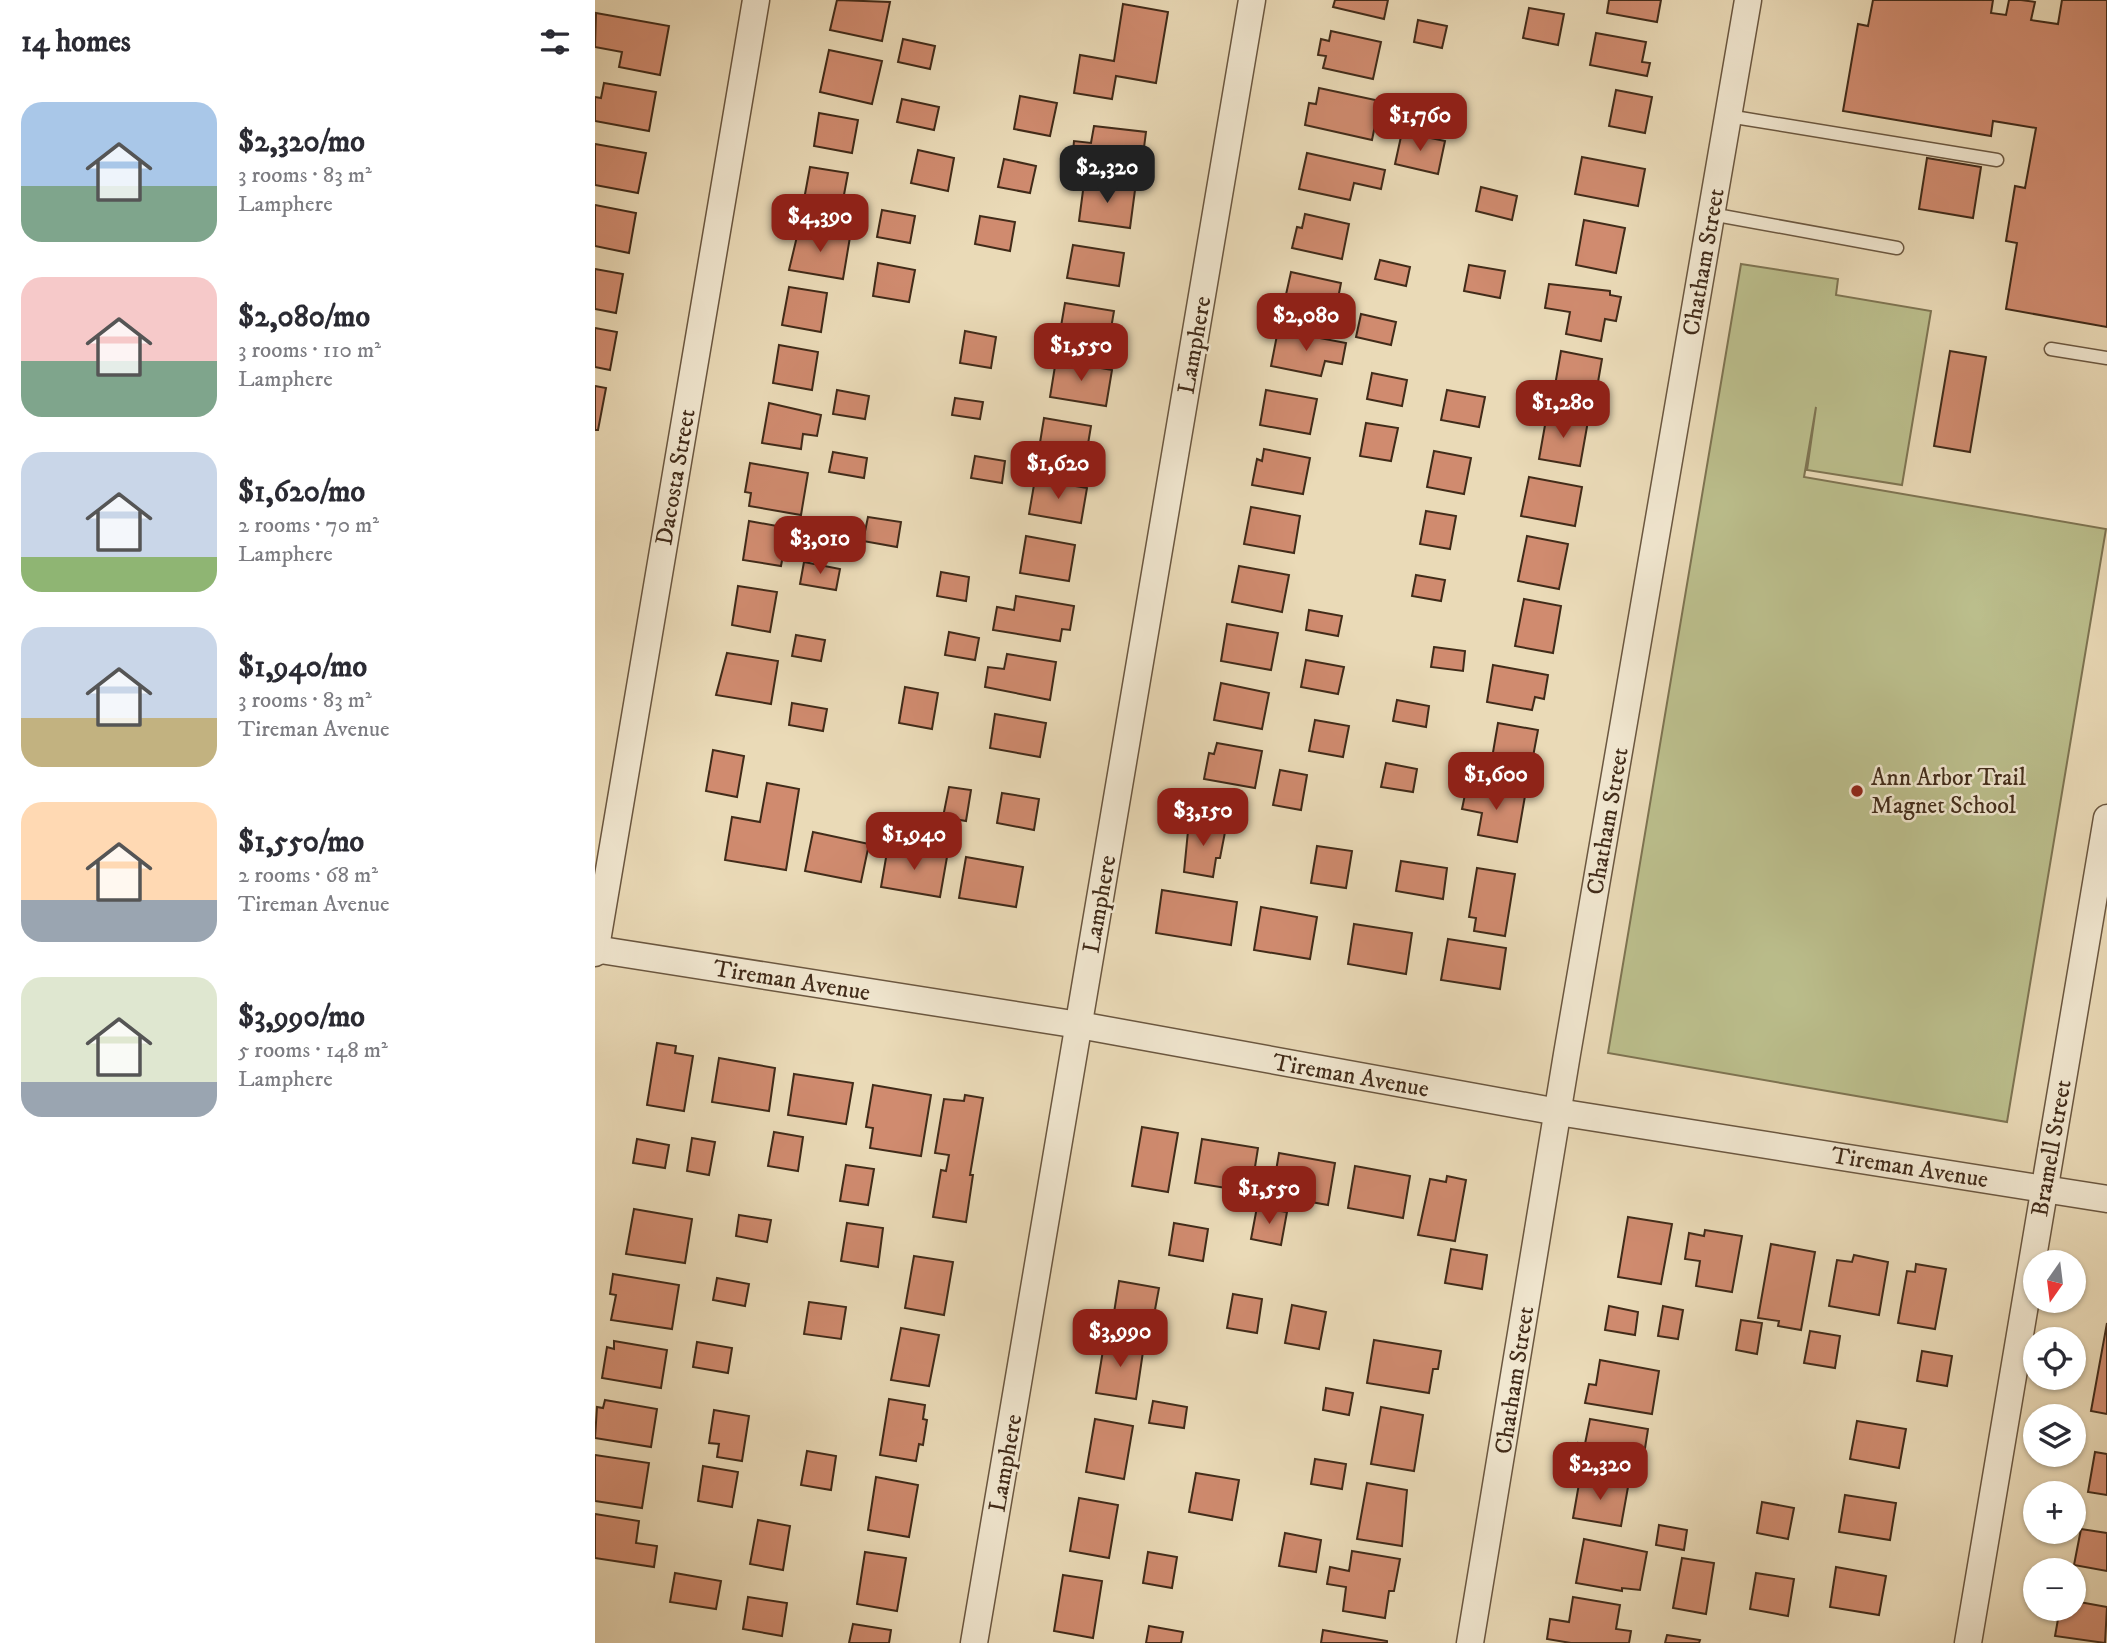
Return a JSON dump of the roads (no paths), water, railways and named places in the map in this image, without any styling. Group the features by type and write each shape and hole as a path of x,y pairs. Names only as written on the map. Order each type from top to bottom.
{"street":[{"name":"Dacosta Street","path":"595,950 756,0"},
{"name":"Lamphere","path":"974,1643 1252,0"},
{"name":"Chatham Street","path":"1470,1643 1557,1112 1748,0"},
{"name":"Bramell Street","path":"1968,1643 2107,818"},
{"name":"Tireman Avenue","path":"595,950 1079,1025 1557,1112 2107,1199"}],"lane":[{"path":"1728,116 1997,160"},
{"path":"1711,215 1897,248"},
{"path":"2052,349 2107,358"}],"place":[{"name":"Ann Arbor Trail Magnet School","path":"1857,791"}]}
